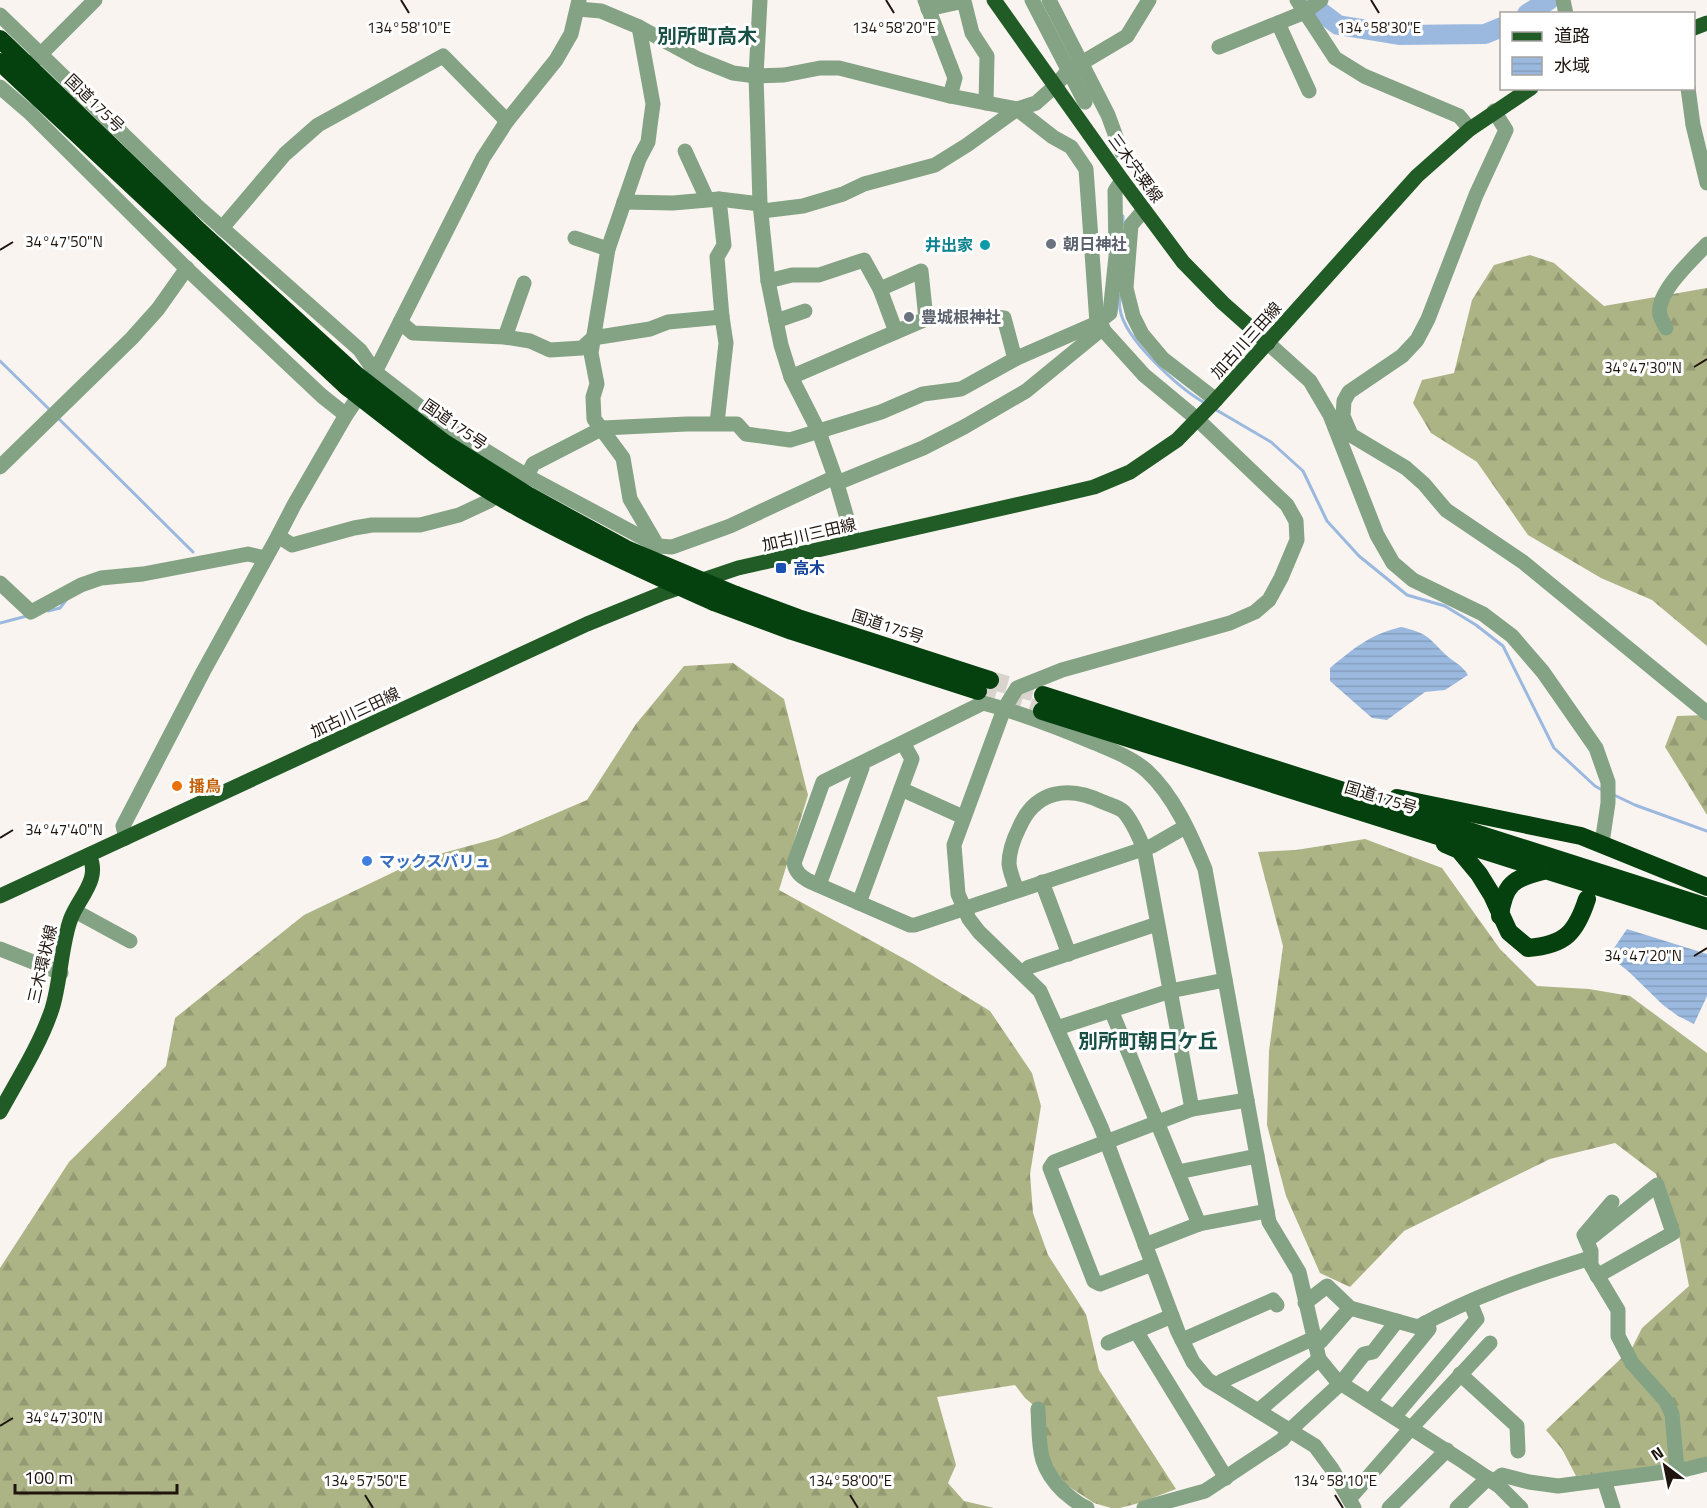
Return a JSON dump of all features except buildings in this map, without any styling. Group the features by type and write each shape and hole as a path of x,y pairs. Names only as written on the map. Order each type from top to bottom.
{"highway":[{"name":"国道175号","path":"0,39 15,79"},
{"name":"国道175号","path":"0,62 15,79 432,453 519,508 622,561 714,602 792,631 984,685 736,595 626,549 529,496 443,442 350,379"},
{"name":"国道175号","path":"1707,907 1336,789 1043,703 1544,870 1707,921"},
{"path":"1336,789 1364,789 1410,801 1581,836 1707,887"},
{"path":"1389,819 1459,850 1479,874 1492,895 1509,932 1528,948 1547,946 1568,937 1587,899"},
{"path":"1598,861 1602,843"},
{"path":"1500,916 1502,902 1511,885 1520,877 1544,870"}],"main road":[{"name":"三木宍粟線","path":"993,0 1183,262 1223,303 1268,343"},
{"name":"加古川三田線","path":"0,896 554,639 661,594 738,568 1094,487 1130,472 1177,440 1268,343 1417,176 1470,129 1529,90"},
{"name":"三木環状線","path":"0,1112 27,1063 52,1009 71,919 93,879 94,863 89,855"}],"street":[{"path":"15,79 95,0"},
{"path":"760,0 756,76 761,207 768,281 781,345 791,377 819,432 854,542"},
{"path":"1032,0 1108,115 1122,153"},
{"path":"1049,0 1075,67 1085,102"},
{"path":"624,202 673,203 713,199 761,207 803,206 843,194 864,184 935,165 1017,110 1036,103 1075,67 1127,36 1149,0"},
{"path":"1219,47 1278,23 1301,6 1321,0"},
{"path":"950,96 955,78 927,4 964,1 972,33 987,56 986,103"},
{"path":"126,838 123,826 203,672 294,505 346,415 375,372 483,158 507,121 556,60 571,34 578,4 639,27 698,59 733,73 756,76 784,75 820,68 839,68 1017,110 1053,137 1071,147 1086,169 1100,326 1144,375 1208,408"},
{"path":"1301,6 1335,58 1364,76 1459,116 1470,129"},
{"path":"0,15 15,79 29,112 187,269 322,396 346,415"},
{"path":"1278,23 1309,91"},
{"path":"639,27 653,104 648,142 639,159 608,249 591,353 597,384 593,397 594,419 603,428 623,458 630,499 658,546 670,572"},
{"path":"222,228 285,154 318,125 443,56 507,121"},
{"path":"15,79 222,228 360,350 375,372 445,426 527,476 658,546 672,547 730,526 836,480 923,448 1026,391 1100,326 1110,313 1116,256 1115,191 1122,180"},
{"path":"1688,90 1693,125 1707,183"},
{"path":"1494,111 1506,130 1476,195 1423,330 1402,356 1349,392 1344,401 1343,416 1348,430 1364,443 1406,468 1424,484 1446,510 1523,562 1707,713"},
{"path":"685,151 713,199 724,245 717,257 726,343 717,423"},
{"path":"1144,210 1131,225 1126,288 1133,316 1143,334 1163,359 1208,408 1287,505 1296,521 1297,540 1269,600 1255,612 1230,623 1062,670 1017,688 1004,709 954,845 954,870 958,894 979,932 1040,991 1107,1142 1172,1316 1193,1362 1208,1380 1315,1446 1332,1468 1351,1503 1411,1428 1490,1343"},
{"path":"575,238 608,249"},
{"path":"1666,328 1659,313 1663,299 1672,283 1707,244"},
{"path":"768,281 792,275 819,275 864,260 880,289 896,332"},
{"path":"0,467 132,338 158,309 187,269"},
{"path":"880,289 921,271 926,319"},
{"path":"505,337 524,283"},
{"path":"776,321 804,311"},
{"path":"791,377 926,319 982,316 1004,318 1015,359"},
{"path":"400,322 413,333 505,337 531,341 550,350 582,348 593,338 650,329 668,322 722,317"},
{"path":"278,536 292,544 372,525 420,525 459,515 489,501 517,479 527,476 533,464 603,428 737,424 746,434 790,440 881,412 923,394 961,389 1015,359 1100,326"},
{"path":"1268,343 1310,381 1330,415 1377,535 1393,563 1413,580 1483,614 1512,636 1543,672 1596,748 1608,783 1608,803 1602,843"},
{"path":"1346,453 1360,449 1364,443"},
{"path":"0,583 31,612 81,585 100,578 143,574 248,554 265,558"},
{"path":"1185,827 1144,849 910,925 800,876 794,862 823,782 983,703 1119,753 1146,770 1164,789 1185,827 1205,869 1269,1222 1299,1272 1316,1347 1341,1383 1447,1450 1490,1480 1521,1508"},
{"path":"859,903 912,759 903,743"},
{"path":"819,885 862,768 860,764"},
{"path":"901,789 963,817"},
{"path":"1017,890 1009,859 1016,834 1024,815 1031,806 1063,793 1075,791 1089,794 1123,811 1139,836 1144,849 1192,1109"},
{"path":"1042,882 1069,954"},
{"path":"75,912 130,941"},
{"path":"1023,973 1029,968 1157,924"},
{"path":"0,948 61,973"},
{"path":"1057,1029 1170,991 1225,980"},
{"path":"1111,1010 1199,1224"},
{"path":"1152,1264 1100,1284 1094,1281 1050,1168 1054,1162 1192,1109 1247,1100"},
{"path":"1178,1172 1257,1156"},
{"path":"1587,1241 1657,1185 1673,1233 1598,1276"},
{"path":"1612,1202 1584,1235 1591,1251 1590,1260 1618,1310 1618,1336 1632,1363 1666,1401 1672,1414 1677,1470"},
{"path":"1145,1245 1199,1224 1267,1211"},
{"path":"1305,1303 1327,1286 1350,1308 1418,1327 1447,1311 1470,1302 1564,1266 1590,1260"},
{"path":"1182,1340 1273,1299 1276,1305"},
{"path":"1394,1417 1477,1319 1470,1302"},
{"path":"1258,1411 1350,1308"},
{"path":"1108,1343 1172,1316"},
{"path":"1144,1508 1205,1491 1282,1440 1341,1383 1364,1354 1373,1352 1397,1321"},
{"path":"1370,1401 1429,1329 1425,1323"},
{"path":"1136,1331 1226,1478"},
{"path":"1219,1386 1222,1381 1316,1347"},
{"path":"1460,1374 1517,1426 1518,1451"},
{"path":"1038,1409 1041,1459 1051,1480 1087,1508"},
{"path":"1389,1508 1447,1450"},
{"path":"1457,1508 1490,1480 1502,1475 1558,1486 1707,1464"},
{"path":"1604,1480 1613,1508"}],"green space":[{"path":"1530,255 1554,263 1604,306 1707,288 1707,646 1652,600 1601,578 1528,535 1477,462 1431,433 1413,403 1422,380 1454,373 1472,300 1494,265"},
{"path":"733,663 784,699 808,795 779,890 912,963 990,1011 1032,1073 1041,1106 1030,1174 1033,1213 1048,1255 1086,1314 1099,1370 1176,1489 1120,1508 1094,1503 1068,1486 1048,1462 1038,1409 1015,1385 937,1397 956,1465 948,1483 964,1501 994,1508 0,1508 0,1268 69,1162 166,1066 175,1018 304,915 421,859 498,838 587,800 636,724 684,666"},
{"path":"1707,715 1707,815 1665,747 1677,716"},
{"path":"1365,839 1442,868 1500,949 1537,986 1589,989 1630,996 1707,1053 1707,1458 1665,1466 1576,1476 1562,1449 1546,1430 1632,1348 1642,1328 1689,1286 1679,1236 1656,1174 1615,1143 1550,1159 1404,1231 1350,1287 1320,1273 1286,1196 1267,1125 1269,1051 1283,946 1258,852 1296,850"}],"water":[{"path":"1401,627 1426,636 1461,666 1468,675 1445,690 1425,692 1387,720 1372,718 1330,681 1330,668 1363,643"},
{"path":"1627,929 1707,954 1707,996 1694,1024 1663,1005 1615,961 1614,948"}],"waterway":[{"path":"1305,0 1338,25 1399,35 1485,34 1500,28"},
{"path":"1530,12 1549,0"},
{"path":"1123,216 1123,225"},
{"path":"1120,295 1120,307 1124,321 1142,348 1168,375 1205,403"},
{"path":"0,361 51,411"},
{"path":"1213,408 1271,442 1303,471 1327,521 1359,556 1407,595 1445,606 1476,625 1503,646 1554,748 1602,790"},
{"path":"58,418 193,552"},
{"path":"48,611 60,608 67,599"},
{"path":"0,623 27,616"},
{"path":"1614,795 1707,831"}],"tunnel":[{"path":"990,680 1043,695"},
{"path":"978,691 1042,711"}],"place":[{"name":"朝日神社","path":"1051,244"},
{"name":"井出家","path":"985,245"},
{"name":"豊城根神社","path":"909,317"},
{"name":"高木","path":"781,568"},
{"name":"播鳥","path":"177,786"},
{"name":"マックスバリュ","path":"367,861"}],"district":[{"name":"別所町高木","path":"707,35"},
{"name":"別所町朝日ケ丘","path":"1148,1040"}]}
